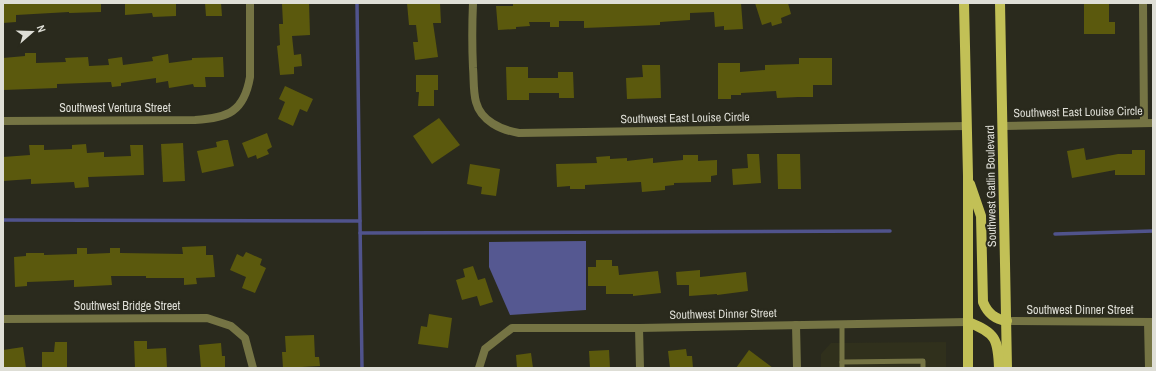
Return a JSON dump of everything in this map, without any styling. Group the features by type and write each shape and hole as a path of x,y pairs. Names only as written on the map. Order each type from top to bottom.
{"main road":[{"name":"Southwest Gatlin Boulevard","path":"964,3 968,176 968,365"},
{"name":"Southwest Gatlin Boulevard","path":"1000,3 1007,368"},
{"path":"968,176 982,216 983,302 989,314 1000,320 1007,321"},
{"path":"968,322 982,327 995,339 998,346 999,368"}],"street":[{"name":"Southwest Ventura Street","path":"3,121 195,120 216,119 226,116 239,106 248,87 250,77 250,3"},
{"name":"Southwest East Louise Circle","path":"473,3 472,44 474,93 476,103 487,119 496,126 505,130 519,133 967,126"},
{"path":"1143,3 1144,123"},
{"name":"Southwest East Louise Circle","path":"1003,126 1153,123"},
{"name":"Southwest Bridge Street","path":"3,319 207,318 231,326 245,338 253,368"},
{"name":"Southwest Dinner Street","path":"1007,321 1151,322"},
{"name":"Southwest Dinner Street","path":"479,368 485,349 512,328 640,328 968,322"},
{"path":"1149,368 1151,322"},
{"path":"796,325 797,368"},
{"path":"640,328 640,368"}],"lane":[{"path":"842,324 842,365 923,361 923,368"}],"shaded area":[{"path":"586,241 586,310 510,315 489,267 489,242"},
{"path":"946,342 946,368 821,368 821,354 831,343"}],"building":[{"path":"3,3 101,3 101,12 16,15 16,22 3,23"},
{"path":"125,3 176,3 176,16 153,17 152,13 125,15"},
{"path":"205,3 221,3 222,16 206,16"},
{"path":"309,3 310,35 292,36 294,55 301,54 302,66 294,67 294,74 280,75 277,46 280,45 279,24 283,24 282,4"},
{"path":"407,3 440,3 441,23 433,23 438,57 415,60 413,42 418,42 416,25 409,25"},
{"path":"513,3 741,3 743,29 724,30 724,26 715,27 714,12 690,13 690,20 660,22 660,25 584,28 584,21 559,21 559,27 550,27 550,22 529,22 530,26 516,27 516,29 498,30 496,6 513,6"},
{"path":"755,3 788,3 791,14 781,18 782,23 772,26 771,22 762,25"},
{"path":"1084,3 1109,3 1109,22 1115,22 1115,34 1084,34"},
{"path":"25,53 36,53 36,63 66,62 65,58 88,57 89,66 109,65 108,59 122,57 123,65 153,61 152,57 168,54 169,63 192,60 192,58 223,57 224,77 205,77 206,87 194,87 193,84 169,88 168,81 156,83 156,78 121,83 121,86 112,87 111,82 57,84 57,88 3,90 3,58 25,56"},
{"path":"799,58 832,58 832,85 813,85 813,97 777,98 776,91 741,93 741,95 731,95 731,99 718,99 718,63 740,63 740,72 765,70 765,65 799,64"},
{"path":"642,65 660,65 661,98 627,99 626,78 643,77"},
{"path":"506,67 528,67 528,78 558,78 558,72 573,72 574,98 559,98 559,93 529,93 529,100 507,100"},
{"path":"416,75 438,75 438,90 434,90 434,106 418,106 419,92 416,92"},
{"path":"285,86 313,99 307,112 300,109 293,126 278,119 285,102 279,99"},
{"path":"439,118 460,145 432,164 413,136"},
{"path":"267,133 272,147 267,150 269,154 257,159 256,155 248,158 242,143"},
{"path":"228,140 234,166 202,173 197,151 217,147 216,142"},
{"path":"183,143 185,181 163,182 161,144"},
{"path":"86,144 87,153 104,152 104,157 131,156 130,145 143,145 144,175 88,177 89,187 75,188 74,182 31,184 31,179 3,181 3,157 30,155 29,145 44,145 44,150 72,149 72,145"},
{"path":"1084,148 1086,160 1118,154 1132,154 1132,150 1145,150 1145,175 1115,175 1115,170 1072,178 1067,151"},
{"path":"747,154 759,154 761,183 733,185 732,169 748,168"},
{"path":"777,154 800,154 801,189 778,189"},
{"path":"683,155 698,155 698,161 717,160 717,175 711,176 711,182 674,183 674,185 665,186 665,190 642,192 641,182 585,185 585,189 570,189 570,186 557,187 556,164 597,163 596,157 610,156 610,159 627,158 627,161 653,158 653,163 683,160"},
{"path":"470,164 500,169 496,196 481,194 482,187 467,184"},
{"path":"206,246 206,255 213,255 215,277 196,278 197,284 184,285 184,278 111,276 112,285 74,287 74,280 27,282 27,286 15,287 14,257 26,256 26,253 44,253 44,255 77,254 77,248 87,248 87,254 110,253 110,248 120,248 120,253 183,254 182,247"},
{"path":"246,252 262,259 260,265 266,268 255,293 242,288 246,277 230,270 237,254 243,257"},
{"path":"596,260 612,260 612,266 618,266 619,275 658,271 661,293 633,296 633,294 606,294 606,286 588,286 588,267 596,267"},
{"path":"473,266 478,280 485,278 493,302 480,306 477,296 462,300 456,280 465,277 463,269"},
{"path":"700,270 700,277 746,272 748,291 717,295 689,296 689,285 677,285 676,272"},
{"path":"429,314 452,318 448,348 418,344 421,326 427,327"},
{"path":"314,335 315,357 319,357 320,366 283,368 282,352 286,352 285,336"},
{"path":"134,341 147,341 147,349 166,348 167,368 135,368"},
{"path":"55,342 67,342 67,368 42,368 42,352 54,352"},
{"path":"221,343 222,356 225,356 225,368 201,368 199,345"},
{"path":"23,347 26,368 3,368 3,350"},
{"path":"686,349 687,356 692,356 693,368 670,368 668,351"},
{"path":"609,350 610,368 590,368 589,351"},
{"path":"749,350 773,368 736,368"},
{"path":"531,353 533,368 517,368 516,355"}],"waterway":[{"path":"357,3 362,368"},
{"path":"3,220 360,221"},
{"path":"360,233 890,231"},
{"path":"1055,234 1153,231"}]}
